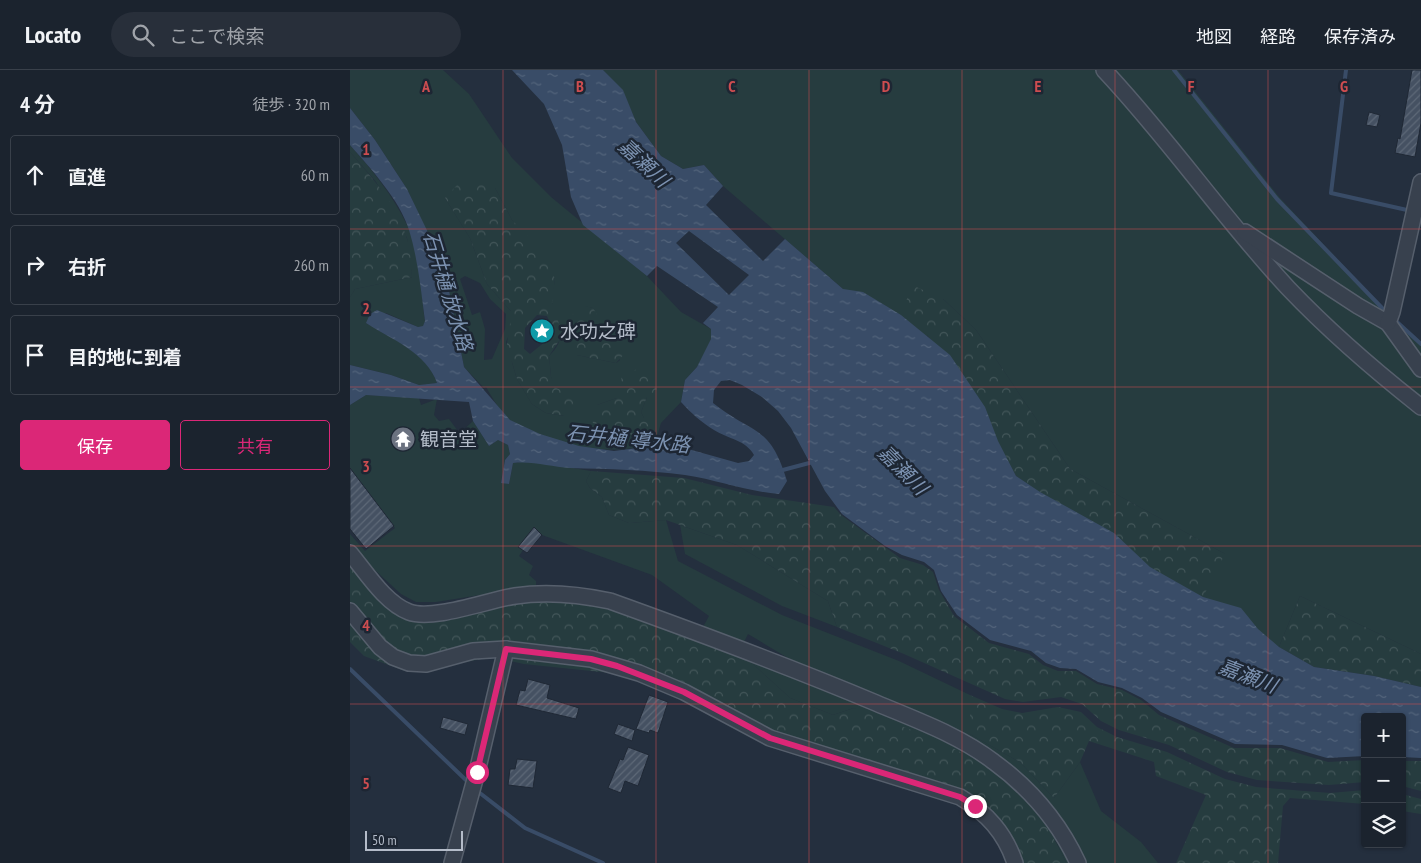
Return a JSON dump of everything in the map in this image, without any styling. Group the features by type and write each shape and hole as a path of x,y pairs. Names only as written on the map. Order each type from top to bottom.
{"street":[{"path":"1104,70 1133,100 1237,227 1295,294 1368,365 1421,407"},
{"path":"1388,323 1421,182"},
{"path":"1237,227 1261,240 1358,306 1388,323 1421,369"},
{"path":"350,553 394,603 409,612 434,614 514,596 545,593 579,594 610,600 822,680 968,744 995,762 1046,809 1078,863"},
{"path":"350,611 380,647 394,657 409,663 426,664 473,651 506,649 591,659 617,666 684,692 770,738 960,797 975,806 990,819 1005,838 1015,863"},
{"path":"452,863 477,772 506,649"}],"green space":[{"path":"350,70 443,70 469,94 512,158 551,197 647,276 681,312 711,329 711,339 705,355 685,380 681,402 661,423 656,440 641,446 623,449 583,447 543,437 511,421 504,414 486,387 484,388 464,367 446,275 407,189 375,140 350,108","holes":["495,188 512,220 555,279 552,302 561,335 556,348 549,356 551,377 564,416 546,413 532,404 517,379 506,342 511,330 511,311 487,284 470,238 445,198","465,276 480,283 490,299 506,314 505,329 492,359 484,360 485,329 480,312 472,315 460,279","577,305 593,308 598,330 620,360 616,363 577,355","647,397 641,412 644,418 645,440 611,445 597,405 617,398"]},
{"path":"603,70 1178,70 1280,198 1385,310 1396,326 1421,343 1421,654 1300,596 1279,647 1137,604 843,289 723,186 704,165 683,169 661,156 636,122 622,90","holes":["943,299 976,330 1070,469 1225,554 1114,533 1074,509 927,336"]},
{"path":"350,145 389,194 408,227 418,260 425,322 423,326 418,327 386,313 366,323 408,347 425,363 437,383 419,385 391,375 350,365 350,297 355,289 412,277 407,238 376,182 350,152"},
{"path":"350,152 391,203 403,227 411,258 412,277 355,289 350,297"},
{"path":"468,180 495,188 512,220 545,254 555,279 552,302 561,330 561,338 549,356 551,377 556,388 575,394 577,413 565,416 546,413 532,404 517,379 512,362 506,357 511,311 487,284 470,238 445,198 458,184","holes":["537,315 547,316 552,327 546,341 530,354 524,349 525,328"]},
{"path":"912,285 943,299 976,330 1070,469 1225,554 1203,597 1149,567 1114,533 1040,492 1016,476 998,441 985,407 927,335 901,315"},
{"path":"577,304 593,308 601,321 598,330 603,338 622,343 626,352 616,363 577,355 572,350 572,316"},
{"path":"637,369 650,373 656,383 657,393 647,397 641,412 644,418 654,424 656,432 645,440 611,445 601,438 592,421 597,405 617,398 622,376"},
{"path":"366,395 419,398 421,405 437,399 434,415 439,421 449,419 458,431 458,435 473,421 489,446 498,440 508,445 510,454 505,460 501,482 509,484 513,463 530,461 591,471 586,481 590,488 602,497 609,515 629,523 666,520 678,561 782,615 899,661 970,695 970,734 1020,762 1054,798 1080,762 1101,811 1141,842 1158,863 1066,863 1056,841 854,708 833,715 790,698 744,656 789,672 793,661 748,634 744,642 703,627 709,616 652,575 542,535 534,528 518,547 523,550 519,556 533,566 529,575 536,581 536,586 436,602 416,602 401,594 366,562 350,543 350,534 365,551 395,528 350,469 350,405"},
{"path":"591,471 684,478 752,495 834,507 841,515 900,558 923,565 933,572 939,590 954,616 989,643 1029,654 1043,665 1058,671 1076,671 1097,684 1122,690 1141,700 1159,715 1234,748 1280,748 1328,762 1361,760 1361,782 1329,785 1257,780 1227,772 1169,745 1119,730 1101,721 1082,704 1061,697 1023,702 1005,699 904,654 837,627 828,601 737,545 666,520 629,523 609,515 602,497 590,488 586,481"},
{"path":"680,525 737,545 828,601 837,627 782,606 685,554"},
{"path":"350,565 384,606 404,619 430,623 515,602 547,599 605,605 744,656 790,698 833,715 854,708 935,740 977,762 1023,798 1058,845 1066,863 1006,863 996,835 964,804 766,743 630,675 524,664 493,657 422,670 405,671 364,656 350,642"},
{"path":"1300,596 1421,654 1421,687 1374,676 1314,667 1279,647"},
{"path":"970,695 1002,709 1022,713 1058,707 1081,712 1097,727 1117,737 1167,752 1225,779 1256,787 1330,793 1361,790 1361,804 1290,798 1283,806 1278,863 1176,863 1206,795 1156,776 1154,762 1089,741 1080,762 1054,798 1020,762 970,734"},
{"path":"1406,761 1421,761 1421,791 1406,787"},
{"path":"1406,795 1421,799 1421,814 1406,812"}],"water":[{"path":"512,70 603,70 623,90 636,122 661,156 683,169 704,165 723,186 706,205 763,261 785,239 843,289 863,292 901,315 950,355 985,407 998,441 1016,476 1040,492 1114,533 1150,567 1203,597 1241,608 1258,629 1279,647 1314,667 1374,676 1421,687 1421,758 1406,757 1406,713 1361,713 1361,756 1327,758 1282,745 1235,744 1161,712 1142,698 1122,688 1098,682 1076,669 1060,668 1046,663 1031,651 990,640 957,615 941,591 934,570 924,562 902,555 885,546 842,514 825,491 791,428 778,411 762,397 730,380 721,381 714,390 713,403 759,433 774,449 787,481 779,494 685,475 614,469 570,468 528,463 513,463 509,484 501,483 505,460 510,454 508,445 498,440 489,446 473,421 469,402 366,395 350,405 350,365 391,375 419,385 437,383 432,372 417,355 366,323 370,314 377,310 418,327 423,326 425,321 417,264 409,230 392,196 350,145 350,108 375,140 407,189 435,247 446,275 464,367 510,420 540,434 579,446 614,451 645,447 656,440 738,463 749,461 754,455 742,443 719,433 705,424 681,402 685,380 697,367 711,339 711,329 703,323 718,307 657,266 647,276 583,225 571,197 562,145 544,104","holes":["689,231 749,275 729,295 676,243"]}],"building":[{"path":"1412,70 1421,70 1421,123 1415,157 1395,153 1398,138 1400,139"},
{"path":"1369,112 1380,115 1377,127 1366,125"},
{"path":"350,468 394,526 366,549 350,529"},
{"path":"534,527 542,535 527,553 518,547"},
{"path":"528,679 550,685 547,698 579,708 576,719 516,705 520,690 525,691"},
{"path":"649,695 668,702 658,733 650,730 649,733 636,729"},
{"path":"443,717 468,724 465,735 440,728"},
{"path":"618,724 635,730 632,741 614,734"},
{"path":"628,747 649,755 638,786 625,781 621,793 608,788 620,759 623,760"},
{"path":"517,759 537,761 533,788 508,785 510,769 515,769"}],"waterway":[{"path":"1174,70 1277,199 1384,310"},
{"path":"1346,70 1331,193 1407,210"},
{"path":"1397,322 1421,344"},
{"path":"779,471 813,462"},
{"path":"350,669 469,783"},
{"path":"476,790 525,828 603,863"}],"place":[{"name":"水功之碑","path":"542,331"},
{"name":"観音堂","path":"403,439"}],"route":[{"path":"477,772 506,649 591,659 638,673 684,692 770,738 960,797 975,806"}],"water label":[{"name":"嘉瀬川","path":"644,163"},
{"name":"石井樋 放水路","path":"448,291"},
{"name":"石井樋 導水路","path":"628,439"},
{"name":"嘉瀬川","path":"903,470"},
{"name":"嘉瀬川","path":"1248,676"}]}
